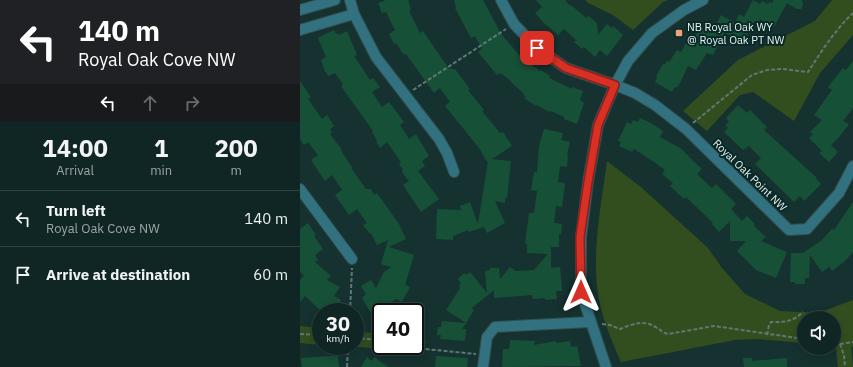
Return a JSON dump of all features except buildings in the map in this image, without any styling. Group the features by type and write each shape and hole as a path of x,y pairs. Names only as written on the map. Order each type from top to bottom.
{"street":[{"path":"300,10 335,0"},
{"name":"Royal Oak Point NW","path":"501,0 514,24 537,48 566,68 615,85 636,94 655,105 686,129 789,230 807,229 839,193 853,166"},
{"path":"606,367 581,292 580,237 598,125 615,85 628,61 652,33 684,10 703,0"},
{"path":"300,30 352,6 376,57 443,145 454,172"},
{"path":"300,189 352,259"},
{"path":"483,367 487,337 495,327 590,322"}],"path":[{"path":"686,129 752,74 767,70 783,69 808,72 846,20 853,14"},
{"path":"406,95 514,24"},
{"path":"350,303 352,259"},
{"path":"767,334 769,325 772,322 788,321 797,318"},
{"path":"590,322 610,325 620,329 636,323 647,323 656,327 663,333 668,334 714,326 797,338"},
{"path":"300,334 312,335"},
{"path":"841,344 853,342"},
{"path":"841,347 844,355 845,367"},
{"path":"424,349 485,356"},
{"path":"347,367 348,355"}],"green space":[{"path":"585,0 668,0 663,2 633,30 613,15 588,3"},
{"path":"832,0 853,0 853,35 820,73 794,121 753,92 740,95 707,131 683,111 738,60 815,21"},
{"path":"607,161 642,188 708,248 722,268 745,294 780,311 797,312 797,342 757,339 735,340 621,362 604,320 597,287 596,251"},
{"path":"853,300 853,347 851,347 853,367 838,367 837,355 841,355 841,311 823,311"},
{"path":"300,326 312,327 312,344 300,343"},
{"path":"364,332 372,333 372,348 364,347"},
{"path":"424,339 426,340 424,352"}],"place":[{"name":"NB Royal Oak WY @ Royal Oak PT NW","path":"679,33"}],"route":[{"path":"537,48 566,68 615,85 598,125 588,182 580,237 581,292"}]}
